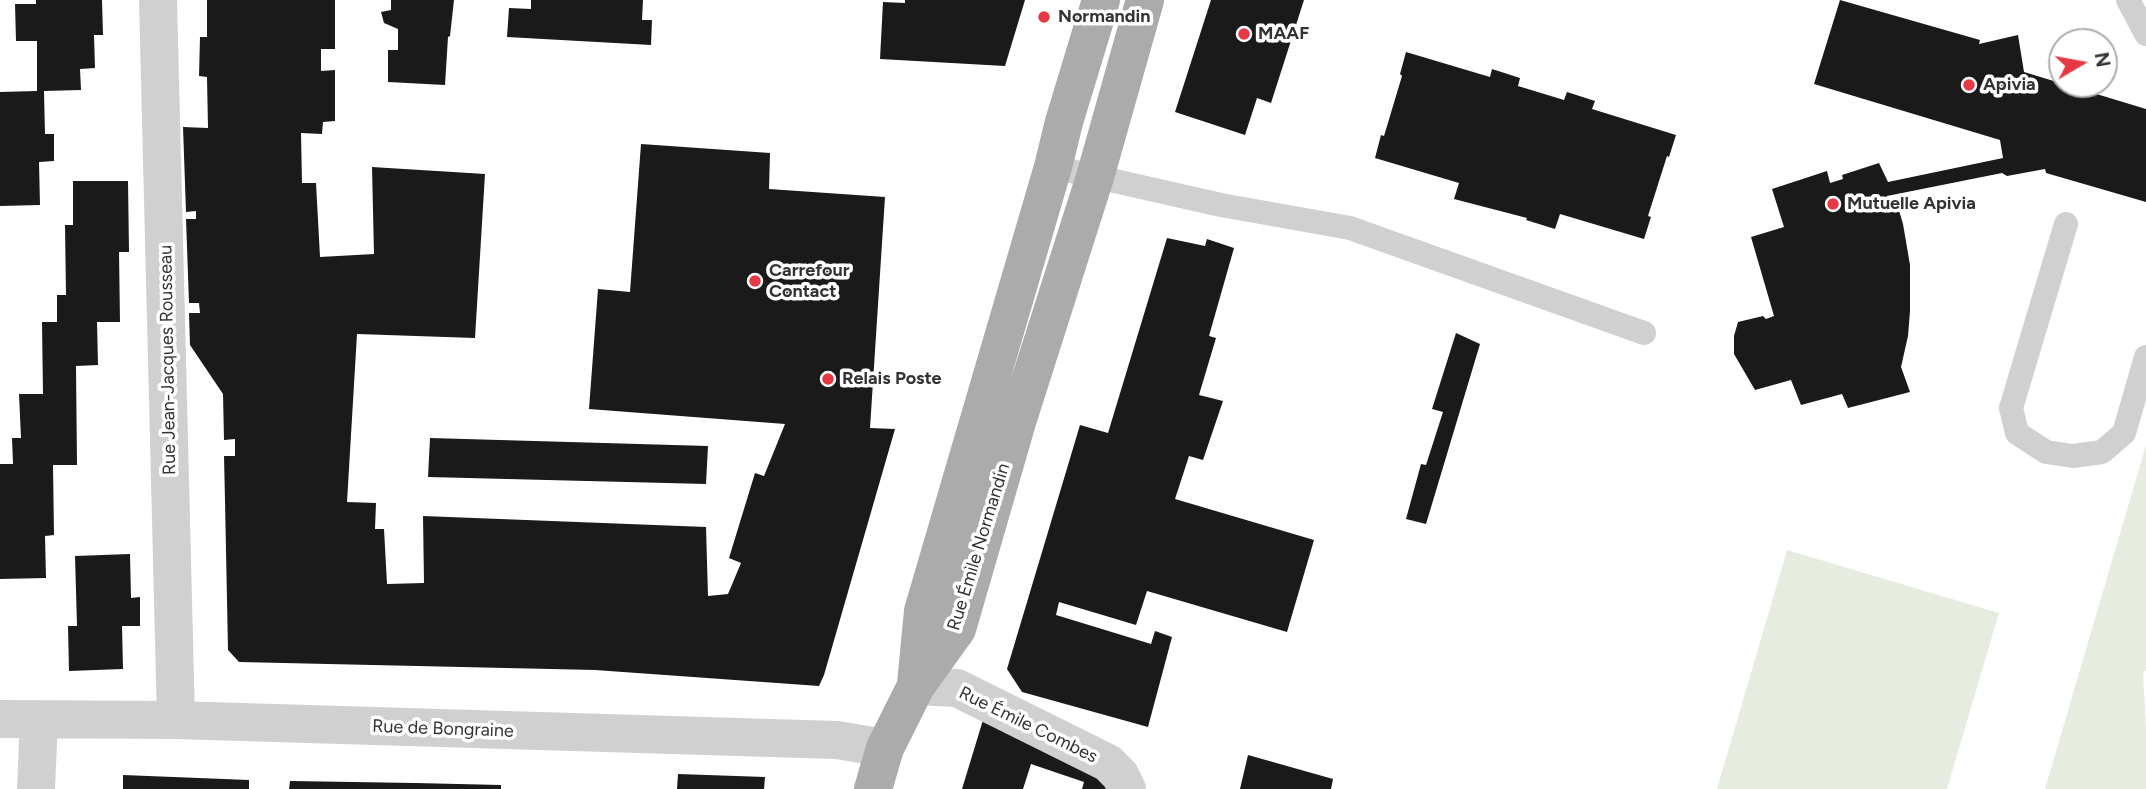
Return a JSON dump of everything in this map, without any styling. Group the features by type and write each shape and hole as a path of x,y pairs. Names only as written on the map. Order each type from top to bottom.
{"main road":[{"name":"Rue Émile Normandin","path":"916,686 923,611 1101,0"},
{"name":"Rue Émile Normandin","path":"916,686 957,629 1017,422 1095,177 1145,0"},
{"path":"873,789 885,748 916,686"}],"street":[{"name":"Rue Jean-Jacques Rousseau","path":"159,0 176,720"},
{"name":"Rue Émile Combes","path":"916,686 957,688 1009,713 1108,764 1120,775 1127,789"},
{"name":"Rue de Bongraine","path":"0,719 176,720 837,740 885,748"},
{"path":"36,789 39,719"}],"lane":[{"path":"2127,0 2146,34"},
{"path":"1053,167 1221,205 1350,228 1644,333"},
{"path":"2066,224 2011,408 2017,433 2046,452 2073,456 2102,452 2124,433 2146,357"}],"shaded area":[{"path":"2146,445 2146,671 2143,671 2146,789 2045,789"},
{"path":"1787,550 1999,613 1947,789 1717,789"}],"building":[{"path":"36,0 102,0 103,35 94,35 95,68 80,69 81,90 44,91 45,134 54,134 54,161 39,162 40,205 0,206 0,92 37,91 37,41 16,41 15,4 36,4"},
{"path":"207,0 335,0 335,49 321,49 321,71 335,70 335,121 323,122 322,134 301,133 302,183 316,183 320,257 374,254 372,167 485,174 475,338 357,334 347,502 376,503 375,529 384,529 387,584 424,583 423,516 706,527 708,596 728,594 741,563 729,558 755,473 764,476 785,424 589,409 598,289 630,292 641,144 770,153 769,189 885,197 870,428 895,429 819,686 595,670 239,662 228,650 224,456 235,456 235,439 224,440 223,394 190,345 189,313 200,313 199,303 189,303 186,219 196,219 196,211 186,212 183,127 208,128 207,77 199,76 200,37 207,37"},
{"path":"391,0 454,0 445,85 388,82 388,50 398,50 398,29 384,23 381,12 391,10"},
{"path":"531,0 643,0 642,20 652,20 651,45 507,37 509,8 531,9"},
{"path":"905,0 1025,0 1005,66 880,59 883,2 905,3"},
{"path":"1211,0 1304,0 1271,103 1257,98 1245,135 1175,112"},
{"name":"Mutuelle Apivia","path":"1840,0 1980,40 1979,44 2018,35 2024,72 2048,79 2048,98 2110,98 2146,109 2146,202 2046,173 2045,169 2007,176 2002,173 1887,196 1889,208 1898,207 1910,265 1908,336 1901,367 1910,392 1848,408 1842,394 1801,405 1791,380 1755,390 1734,354 1734,336 1738,322 1774,316 1751,237 1784,227 1772,189 1827,171 1830,183 1843,179 1842,175 1879,163 1888,182 2003,158 2000,140 1814,84"},
{"path":"1406,52 1490,77 1492,69 1520,78 1518,86 1564,100 1567,92 1595,101 1592,109 1676,135 1648,216 1651,217 1644,239 1560,214 1555,229 1526,220 1527,218 1454,199 1459,183 1375,158 1402,76 1400,74"},
{"path":"73,181 128,181 129,252 119,252 120,322 97,322 98,365 76,366 77,465 53,465 54,535 45,536 46,578 0,579 0,464 13,464 12,438 21,438 19,394 43,394 42,322 57,322 57,295 66,295 65,225 73,225"},
{"path":"1167,238 1205,246 1207,239 1234,248 1209,336 1216,338 1199,395 1223,401 1203,460 1189,456 1175,499 1314,540 1287,632 1147,591 1136,625 1059,602 1056,615 1151,644 1155,631 1172,637 1148,727 1022,692 1007,669 1080,425 1108,433"},
{"path":"1456,333 1480,344 1426,524 1406,519 1421,464 1426,465 1443,412 1432,409"},
{"path":"430,438 708,446 706,484 428,477"},
{"path":"130,554 131,598 140,597 140,626 122,626 123,669 69,671 68,626 77,626 75,556"},
{"path":"983,720 1086,765 1108,789 1082,789 1084,782 1031,764 1023,789 962,789"},
{"path":"1248,755 1333,779 1331,789 1240,789"},
{"path":"678,774 765,777 764,789 677,789"},
{"path":"123,775 249,780 249,789 123,789"},
{"path":"290,781 501,785 501,789 289,789"}],"place":[{"name":"Normandin","path":"1044,17"},
{"name":"MAAF","path":"1244,34"},
{"name":"Apivia","path":"1969,85"},
{"name":"Mutuelle Apivia","path":"1833,204"},
{"name":"Carrefour Contact","path":"755,281"},
{"name":"Relais Poste","path":"828,379"}]}
